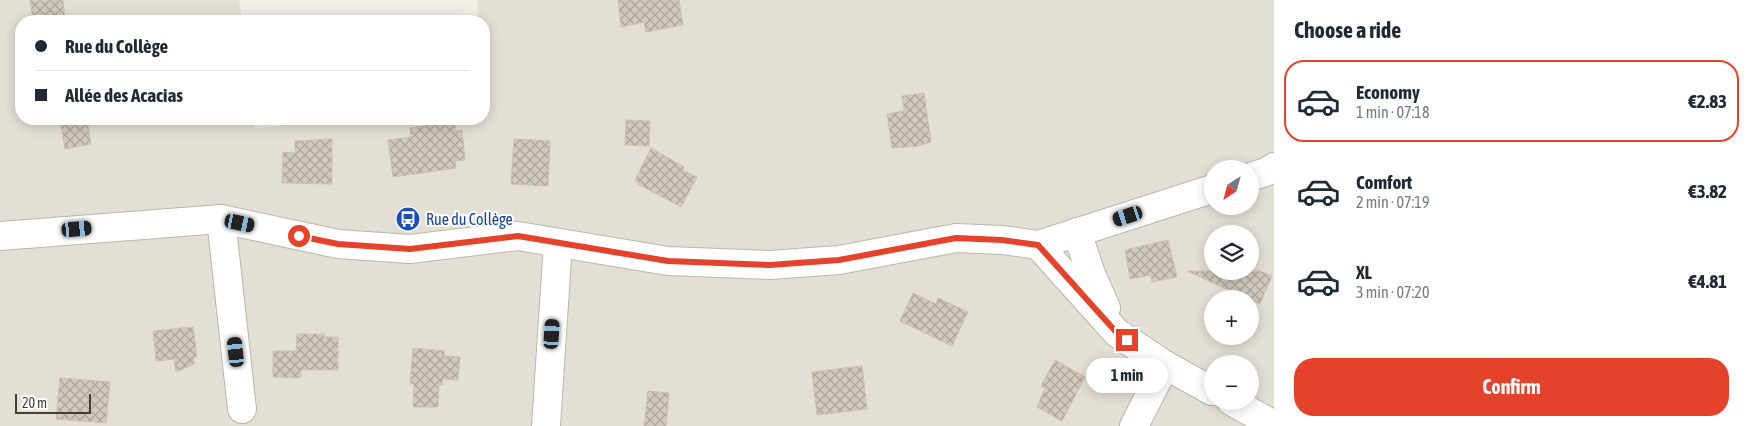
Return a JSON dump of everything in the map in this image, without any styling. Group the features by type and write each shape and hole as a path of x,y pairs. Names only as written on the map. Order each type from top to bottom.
{"street":[{"path":"1259,174 1274,167"},
{"path":"0,236 221,219 338,244 410,249 518,236 668,261 770,265 839,260 956,238 1002,240 1038,245 1204,192"},
{"path":"221,219 242,409"},
{"path":"1077,232 1090,274 1117,333"},
{"path":"546,426 558,242"},
{"path":"1038,245 1117,333 1165,365 1204,387"},
{"path":"1134,426 1165,365"},
{"path":"1247,410 1274,425"}],"shaded area":[{"path":"0,0 239,0 241,15 15,15 15,125 254,125 254,129 283,125 490,125 490,15 478,15 477,0 1274,0 1274,426 0,426"}],"building":[{"path":"30,0 63,0 64,15 32,15"},
{"path":"618,0 679,0 683,25 646,32 644,22 621,27"},
{"path":"924,93 931,142 918,146 892,148 887,114 904,111 902,96"},
{"path":"626,120 650,121 649,146 625,145"},
{"path":"61,125 88,125 91,144 65,149"},
{"path":"431,125 455,125 456,131 462,130 465,160 455,161 456,168 393,177 388,140 411,137 410,128"},
{"path":"332,139 332,184 282,183 283,152 295,153 295,141"},
{"path":"514,139 550,141 548,186 511,184"},
{"path":"651,148 684,167 683,170 697,177 681,207 638,184 635,180"},
{"path":"1168,240 1177,277 1152,282 1151,275 1130,279 1125,250"},
{"path":"1187,271 1204,271 1204,279"},
{"path":"1259,271 1272,276 1260,304 1259,290 1229,290 1207,280 1259,280"},
{"path":"913,293 936,304 938,298 968,312 952,346 900,321"},
{"path":"193,327 197,357 194,357 194,364 176,372 174,359 156,361 153,331"},
{"path":"297,334 324,334 324,337 338,337 338,370 301,370 301,378 273,377 273,351 296,351"},
{"path":"413,348 445,351 444,356 460,357 458,380 443,379 442,385 439,385 438,407 413,407 414,384 410,383"},
{"path":"1055,360 1085,377 1062,421 1037,407 1045,388 1041,386"},
{"path":"862,366 867,409 817,415 812,372"},
{"path":"60,378 110,382 106,423 56,419"},
{"path":"648,391 669,393 666,426 644,426"}],"place":[{"name":"Rue du Collège","path":"408,219"}],"route":[{"path":"299,236 338,244 410,249 518,236 668,261 770,265 839,260 956,238 1002,240 1038,245 1117,333 1127,340"}]}
